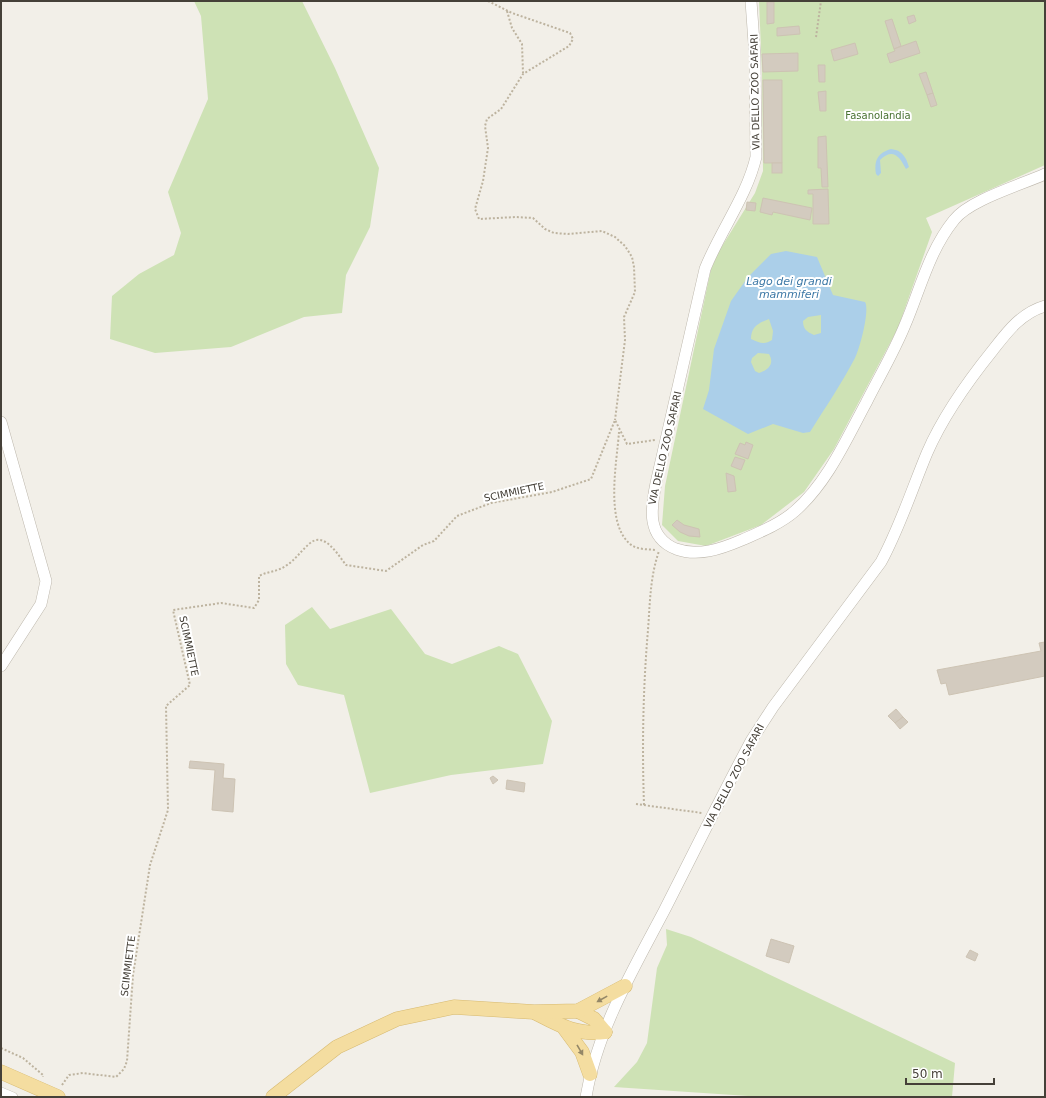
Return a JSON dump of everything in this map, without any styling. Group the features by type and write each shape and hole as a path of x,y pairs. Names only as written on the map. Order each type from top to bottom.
{"main road":[{"path":"273,1097 337,1047 396,1019 454,1007 534,1012 578,1011 625,986"},
{"path":"578,1011 594,1019 605,1032"},
{"path":"534,1012 565,1029 588,1034 605,1032"},
{"path":"565,1029 582,1052 590,1074"},
{"path":"1,1072 57,1097"}],"street":[{"name":"VIA DELLO ZOO SAFARI","path":"660,546 652,521 652,506 705,269 713,248 752,173 756,157 755,65 751,1"},
{"path":"660,546 671,547 687,553 707,552 770,528 795,511 812,493 831,467 853,427 905,326 935,248 949,226 965,210 1045,174"},
{"name":"VIA DELLO ZOO SAFARI","path":"586,1097 590,1074 605,1032 625,986 751,741 773,707 881,562 891,544 928,452 941,426 982,363 1025,315 1045,306"},
{"path":"1,422 46,581 41,604 1,666"},
{"path":"1,1092 13,1097"}],"path":[{"path":"488,1 507,10 570,33 573,39 570,46 523,74 501,109 487,119 485,126 488,148 483,181 475,209 479,219 516,217 533,218 545,229 554,233 568,234 602,231 615,237 624,246 632,257 635,292 624,317 625,340 615,420 619,431 627,444 666,438"},
{"path":"816,37 821,1"},
{"path":"507,10 512,28 522,44 523,74"},
{"name":"SCIMMIETTE","path":"57,1097 69,1075 83,1072 116,1077 124,1069 127,1061 133,975 150,865 168,810 166,706 190,685 173,610 221,603 254,608 259,600 259,576 267,572 277,571 288,565 311,542 323,540 331,545 346,565 386,571 423,545 434,541 457,516 491,503 552,492 591,479 615,420"},
{"path":"619,431 614,505 618,524 628,543 636,548 660,546 653,568 646,656 642,756 644,805"},
{"path":"636,804 713,815"},
{"path":"1,1048 23,1058 43,1075 43,1090"}],"green space":[{"path":"194,1 302,1 335,68 379,168 370,227 346,275 342,313 304,317 231,347 155,353 110,339 112,296 139,274 174,255 181,233 168,192 208,99 201,16"},
{"name":"Fasanolandia","path":"759,1 1045,1 1045,165 926,218 932,232 898,328 834,449 804,492 761,525 706,546 678,541 662,525 665,486 711,269 719,251 755,193 763,171 762,73"},
{"path":"312,607 330,629 391,609 425,654 452,664 499,646 518,654 552,721 543,764 451,775 370,793 344,695 298,685 286,664 285,625"},
{"path":"666,929 691,937 955,1063 952,1097 763,1097 614,1087 637,1062 647,1043 657,968 667,945"}],"water":[{"path":"891,149 901,152 909,167 906,169 899,157 889,154 880,160 881,173 878,176 875,169 876,161 882,153"},
{"name":"Lago dei grandi mammiferi","path":"786,251 817,257 833,295 865,302 866,306 864,329 855,358 810,432 803,433 773,424 748,434 703,409 709,390 714,349 731,301 748,277 771,254","holes":["821,315 821,333 814,335 807,331 803,321 808,317","769,319 773,331 772,340 767,343 762,343 751,339 752,331 758,324","758,353 769,354 771,364 768,368 759,373 755,371 751,362 752,358"]}],"building":[{"path":"767,2 774,2 774,23 767,24"},
{"path":"914,15 916,21 909,24 907,17"},
{"path":"892,19 901,46 894,49 885,21"},
{"path":"799,26 800,34 777,36 777,28"},
{"path":"916,41 920,53 890,63 887,54 895,51 894,49"},
{"path":"855,43 858,54 834,61 831,50"},
{"path":"798,53 798,71 763,72 762,54"},
{"path":"818,65 825,65 825,82 819,82"},
{"path":"926,72 933,93 927,95 919,74"},
{"path":"763,80 782,80 782,163 764,163"},
{"path":"826,91 826,111 820,111 818,92"},
{"path":"933,93 937,105 931,107 927,95"},
{"path":"826,136 828,187 822,187 821,168 818,168 818,137"},
{"path":"772,163 782,163 782,173 772,173"},
{"path":"828,189 829,224 813,224 813,194 808,194 808,190"},
{"path":"763,198 812,208 810,220 773,212 772,215 760,212"},
{"path":"747,202 756,203 755,211 746,210"},
{"path":"746,442 753,445 748,459 735,454 740,443 745,445"},
{"path":"735,457 745,460 741,470 731,466"},
{"path":"726,473 734,476 736,491 728,492"},
{"path":"677,520 684,525 699,529 700,537 689,536 680,532 672,525"},
{"path":"1045,642 1045,676 949,695 946,683 941,684 937,670 1041,651 1039,643"},
{"path":"896,709 903,717 895,723 888,716"},
{"path":"903,717 908,722 900,729 895,723"},
{"path":"190,761 224,764 223,778 235,779 233,812 212,810 215,770 189,768"},
{"path":"493,776 498,780 493,784 490,778"},
{"path":"507,780 525,783 524,792 506,789"},
{"path":"771,939 794,946 789,963 766,956"},
{"path":"970,950 978,954 975,961 966,957"}]}
